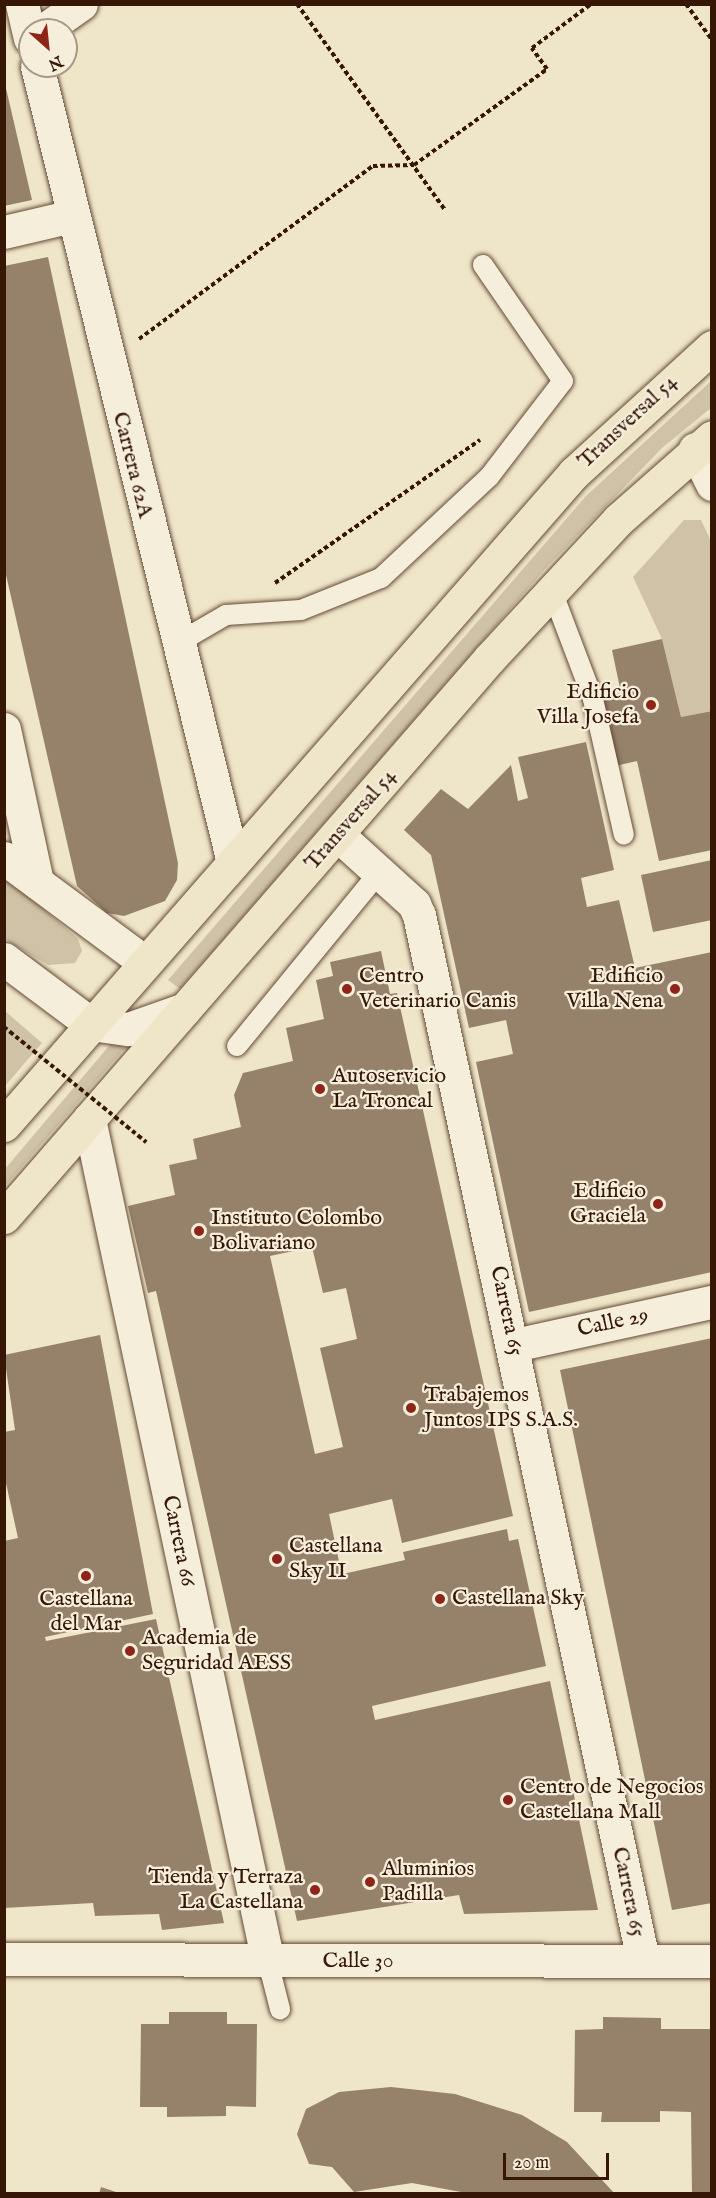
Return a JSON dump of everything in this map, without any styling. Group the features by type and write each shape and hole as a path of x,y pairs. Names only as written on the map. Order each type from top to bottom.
{"main road":[{"name":"Transversal 54","path":"4,1125 143,961 233,862 574,473 710,348"},
{"name":"Transversal 54","path":"4,1217 552,591 703,443"}],"street":[{"path":"61,18 81,4"},
{"name":"Carrera 62A","path":"40,78 176,644 233,862"},
{"path":"4,232 72,216"},
{"path":"703,443 711,484"},
{"path":"4,729 37,882"},
{"name":"Carrera 65","path":"338,835 380,871 419,915 514,1344 643,1960"},
{"path":"4,858 143,961"},
{"path":"4,959 91,1024 128,1029 185,1009"},
{"name":"Carrera 66","path":"89,1119 268,1962"},
{"name":"Calle 29","path":"514,1344 711,1302"},
{"name":"Calle 30","path":"4,1959 268,1962 711,1961"}],"lane":[{"path":"176,644 226,615 301,610 381,578 489,477 563,381 483,265"},
{"path":"552,591 593,699 624,835"},
{"path":"237,1046 380,871"},
{"path":"268,1962 280,2009"}],"path":[{"path":"297,4 445,210"},
{"path":"107,363 373,166 414,165 547,69 532,48 591,4"},
{"path":"686,4 711,40"},
{"path":"226,615 488,435"},
{"path":"4,1027 146,1142"}],"shaded area":[{"path":"711,381 711,408 662,448 545,569 180,989 168,980 586,496"},
{"path":"684,520 701,520 711,541 711,711 681,717 662,639 633,577"},
{"path":"4,875 78,939 82,951 75,963 48,965 5,939"},
{"path":"5,1011 42,1043 5,1086"},
{"path":"114,1040 125,1048 5,1186 5,1169"}],"building":[{"path":"4,85 32,200 4,206"},
{"path":"48,257 178,863 177,880 165,901 124,916 107,913 77,886 4,566 4,266"},
{"path":"662,639 681,717 712,711 712,850 659,861 637,761 615,766 599,698 621,693 612,650"},
{"path":"586,742 614,870 581,878 587,907 619,900 635,968 712,952 712,1272 529,1312 476,1062 513,1054 506,1020 469,1028 431,855 404,830 441,789 468,809 511,765 518,801 528,798 518,757"},
{"path":"712,860 712,920 653,932 641,875"},
{"path":"381,951 390,994 397,993 513,1516 402,1543 392,1499 329,1514 340,1566 343,1574 405,1560 403,1552 507,1529 509,1541 518,1539 546,1666 372,1706 375,1720 550,1681 598,1910 464,1914 459,1895 297,1921 156,1291 148,1293 128,1206 175,1195 169,1165 197,1159 193,1139 241,1127 234,1095 243,1073 293,1061 286,1028 324,1019 316,980 333,976 330,962","holes":["312,1247 323,1293 346,1288 357,1339 320,1348 343,1447 315,1454 270,1256"]},
{"path":"100,1335 153,1614 45,1637 46,1641 156,1619 224,1923 162,1930 159,1914 95,1916 93,1903 4,1908 4,1541 18,1538 4,1474 4,1432 15,1430 4,1355"},
{"path":"712,1338 712,1903 672,1910 560,1370"},
{"path":"169,2012 227,2012 227,2024 257,2024 256,2107 226,2106 226,2116 167,2117 167,2107 140,2107 141,2024 169,2024"},
{"path":"603,2017 661,2018 661,2029 712,2029 712,2194 692,2194 691,2112 660,2111 660,2122 601,2122 602,2112 574,2112 575,2030 603,2029"},
{"path":"391,2087 455,2094 522,2115 567,2142 615,2194 472,2194 412,2183 354,2192 332,2167 309,2164 297,2134 306,2109 339,2092"},
{"path":"101,2187 119,2193 119,2194 99,2194"}],"place":[{"name":"Edificio Villa Josefa","path":"651,705"},
{"name":"Centro Veterinario Canis","path":"347,989"},
{"name":"Edificio Villa Nena","path":"675,989"},
{"name":"Autoservicio La Troncal","path":"320,1089"},
{"name":"Edificio Graciela","path":"658,1204"},
{"name":"Instituto Colombo Bolivariano","path":"199,1231"},
{"name":"Trabajemos Juntos IPS S.A.S.","path":"411,1408"},
{"name":"Castellana Sky II","path":"277,1559"},
{"name":"Castellana del Mar","path":"86,1576"},
{"name":"Castellana Sky","path":"440,1599"},
{"name":"Academia de Seguridad AESS","path":"130,1651"},
{"name":"Centro de Negocios Castellana Mall","path":"508,1800"},
{"name":"Aluminios Padilla","path":"370,1882"},
{"name":"Tienda y Terraza La Castellana","path":"315,1890"}]}
